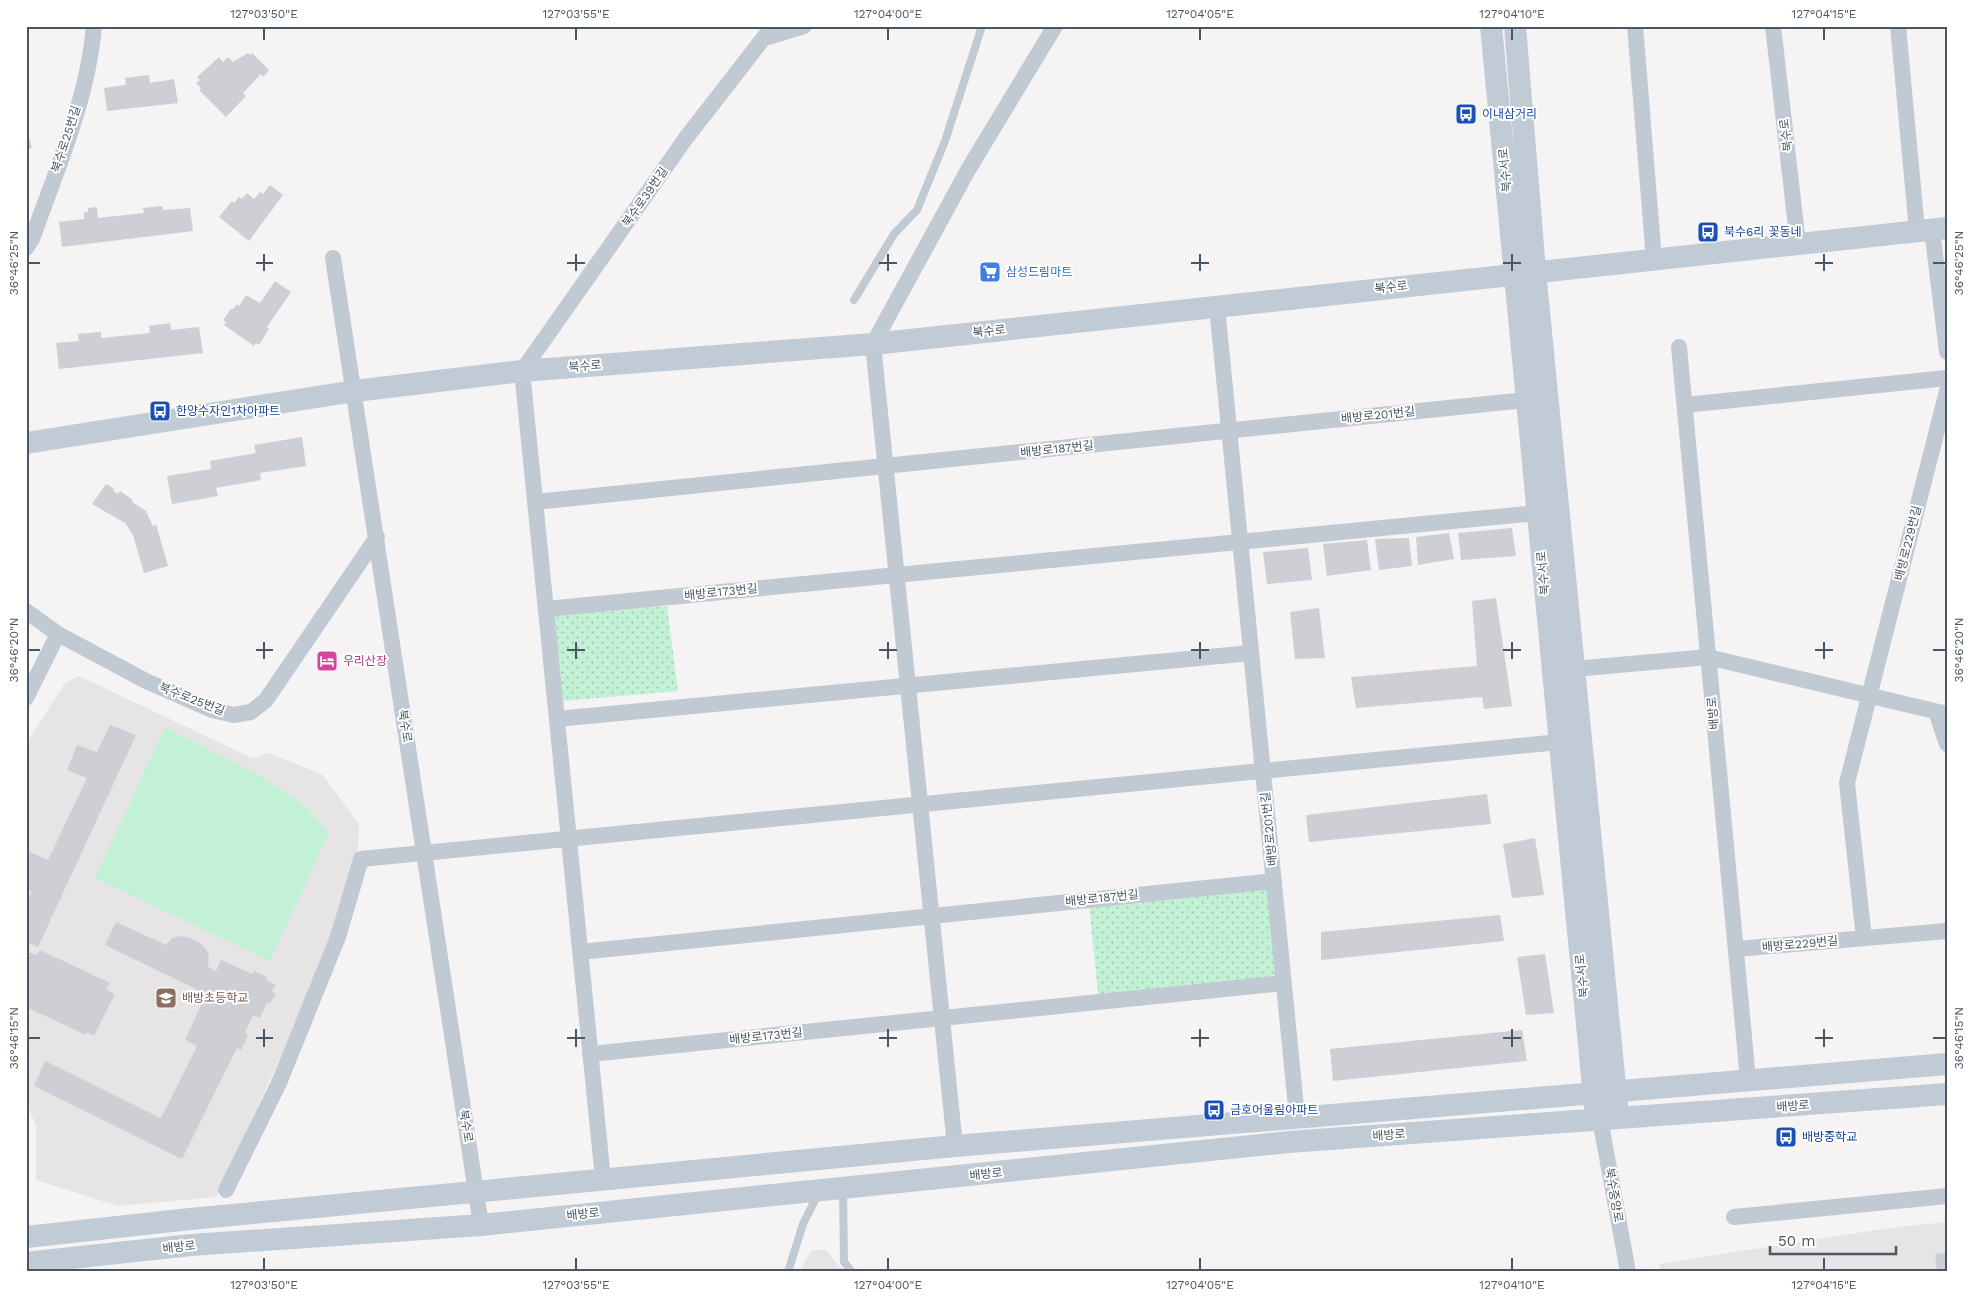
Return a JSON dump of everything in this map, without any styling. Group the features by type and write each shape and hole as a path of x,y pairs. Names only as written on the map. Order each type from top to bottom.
{"street":[{"name":"북수로25번길","path":"26,248 32,239 70,129 87,69 94,26"},
{"path":"769,32 804,26"},
{"path":"955,1146 872,344 968,170 1055,26"},
{"name":"북수서로","path":"1491,26 1525,272 1574,669 1605,1118"},
{"name":"북수서로","path":"1515,26 1525,272 1526,400 1560,742 1604,1092"},
{"path":"1635,26 1654,259"},
{"name":"북수로","path":"1773,26 1798,244"},
{"path":"1898,26 1932,230 1947,352"},
{"name":"북수로39번길","path":"522,371 686,138 769,32"},
{"name":"북수로","path":"481,1224 355,391 522,371 872,344 1525,272 1932,230"},
{"path":"26,444 355,391 333,258"},
{"name":"배방로201번길","path":"1217,307 1297,1117"},
{"name":"배방로","path":"1679,347 1748,1079"},
{"path":"522,371 603,1179"},
{"path":"1684,405 1947,378"},
{"name":"배방로229번길","path":"1864,938 1847,783 1947,391"},
{"name":"배방로201번길","path":"1229,431 1526,400"},
{"name":"배방로187번길","path":"885,466 1229,431"},
{"path":"535,502 885,466"},
{"path":"896,575 1538,513"},
{"name":"북수로25번길","path":"26,611 58,634 146,681 212,710 234,715 251,712 266,700 377,537"},
{"name":"배방로173번길","path":"546,609 896,575"},
{"path":"26,698 58,634"},
{"path":"556,719 1251,653"},
{"path":"1574,669 1708,657 1942,713 1947,744"},
{"path":"226,1190 279,1083 338,937 361,859 1560,742"},
{"name":"배방로187번길","path":"931,916 1274,881"},
{"path":"580,952 931,916"},
{"name":"배방로229번길","path":"1736,949 1947,931"},
{"path":"942,1018 1284,983"},
{"name":"배방로173번길","path":"590,1054 942,1018"},
{"name":"배방로","path":"26,1238 190,1219 955,1146 1947,1064"},
{"name":"배방로","path":"26,1263 191,1246 481,1224 1289,1142 1947,1094"},
{"name":"북수중앙로","path":"1605,1118 1628,1272"},
{"path":"1734,1217 1947,1196"}],"lane":[{"path":"854,300 894,234 916,210 946,141 982,26"},
{"path":"843,1188 844,1262 852,1272"},
{"path":"788,1272 803,1224 820,1190"}],"shaded area":[{"name":"배방초등학교","path":"79,676 252,758 268,753 322,774 359,824 358,847 334,931 277,1065 216,1197 118,1206 36,1180 36,1126 26,1101 26,744 65,683"},
{"path":"1947,1222 1947,1272 1661,1272 1659,1264 1889,1228"},
{"path":"812,1250 826,1250 844,1272 802,1272 803,1264"}],"green space":[{"path":"667,606 678,691 563,701 554,615"},
{"path":"165,727 257,774 303,804 329,833 270,961 95,878"},
{"path":"1279,884 1288,983 1099,1002 1089,905"}],"building":[{"path":"248,53 250,55 252,53 269,70 263,77 261,74 243,93 246,96 226,117 199,90 201,88 196,83 200,80 197,77 219,57 223,62 228,57 233,62"},
{"path":"149,75 150,83 174,79 178,103 107,111 104,88 126,85 125,78"},
{"path":"26,128 32,148 26,149"},
{"path":"270,185 283,195 249,241 219,217 232,201 234,203 239,197 242,199 247,193 254,199 260,192 263,194"},
{"path":"162,206 163,210 190,208 193,231 62,247 59,222 84,219 84,212 88,212 88,208 97,207 98,218 144,213 143,208"},
{"path":"275,281 291,292 267,327 269,329 259,345 256,343 254,346 224,325 226,322 223,320 231,309 237,304 239,306 246,295 260,303"},
{"path":"170,323 171,330 199,327 203,353 59,369 56,343 79,341 78,334 101,332 101,338 150,333 149,326"},
{"path":"302,437 306,466 260,473 261,480 216,488 218,496 172,504 167,476 211,469 210,461 256,453 254,445"},
{"path":"106,484 114,488 113,491 118,494 120,491 133,500 132,502 146,511 153,526 156,524 168,566 144,573 133,535 125,523 92,504"},
{"path":"1512,528 1516,556 1461,560 1458,533"},
{"path":"1449,533 1454,559 1418,565 1416,537"},
{"path":"1409,538 1412,566 1379,570 1375,539"},
{"path":"1367,540 1371,570 1327,576 1323,544"},
{"path":"1308,548 1312,580 1267,584 1263,552"},
{"path":"1496,598 1512,706 1484,709 1482,697 1356,708 1351,677 1477,666 1472,601"},
{"path":"1319,608 1325,658 1295,659 1290,612"},
{"path":"110,725 136,735 38,947 26,941 26,906 32,892 26,890 26,856 28,851 48,860 87,778 67,770 77,745 97,752"},
{"path":"1487,794 1491,824 1309,842 1306,815"},
{"path":"1535,838 1544,895 1512,898 1503,844"},
{"path":"1500,915 1504,941 1321,960 1321,932"},
{"path":"116,922 166,945 172,938 181,936 189,938 200,943 206,949 209,956 208,967 216,971 221,960 252,974 254,971 268,977 266,980 276,985 272,991 276,994 270,1003 267,1003 260,1018 253,1015 245,1033 248,1035 241,1050 237,1048 182,1159 34,1086 45,1061 161,1118 197,1046 185,1040 206,994 105,945"},
{"path":"40,950 110,983 106,990 115,994 94,1036 87,1032 86,1035 26,1007 26,955 28,952 37,955"},
{"path":"1545,954 1554,1013 1526,1015 1517,957"},
{"path":"1522,1030 1527,1061 1333,1081 1330,1049"},
{"path":"1947,1253 1947,1272 1937,1272 1935,1254"}],"place":[{"name":"이내삼거리","path":"1466,114"},
{"name":"북수6리 꽃동네","path":"1708,232"},
{"name":"삼성드림마트","path":"990,272"},
{"name":"한양수자인1차아파트","path":"160,411"},
{"name":"우리산장","path":"327,661"},
{"name":"배방초등학교","path":"166,998"},
{"name":"금호어울림아파트","path":"1214,1110"},
{"name":"배방중학교","path":"1786,1137"}]}
